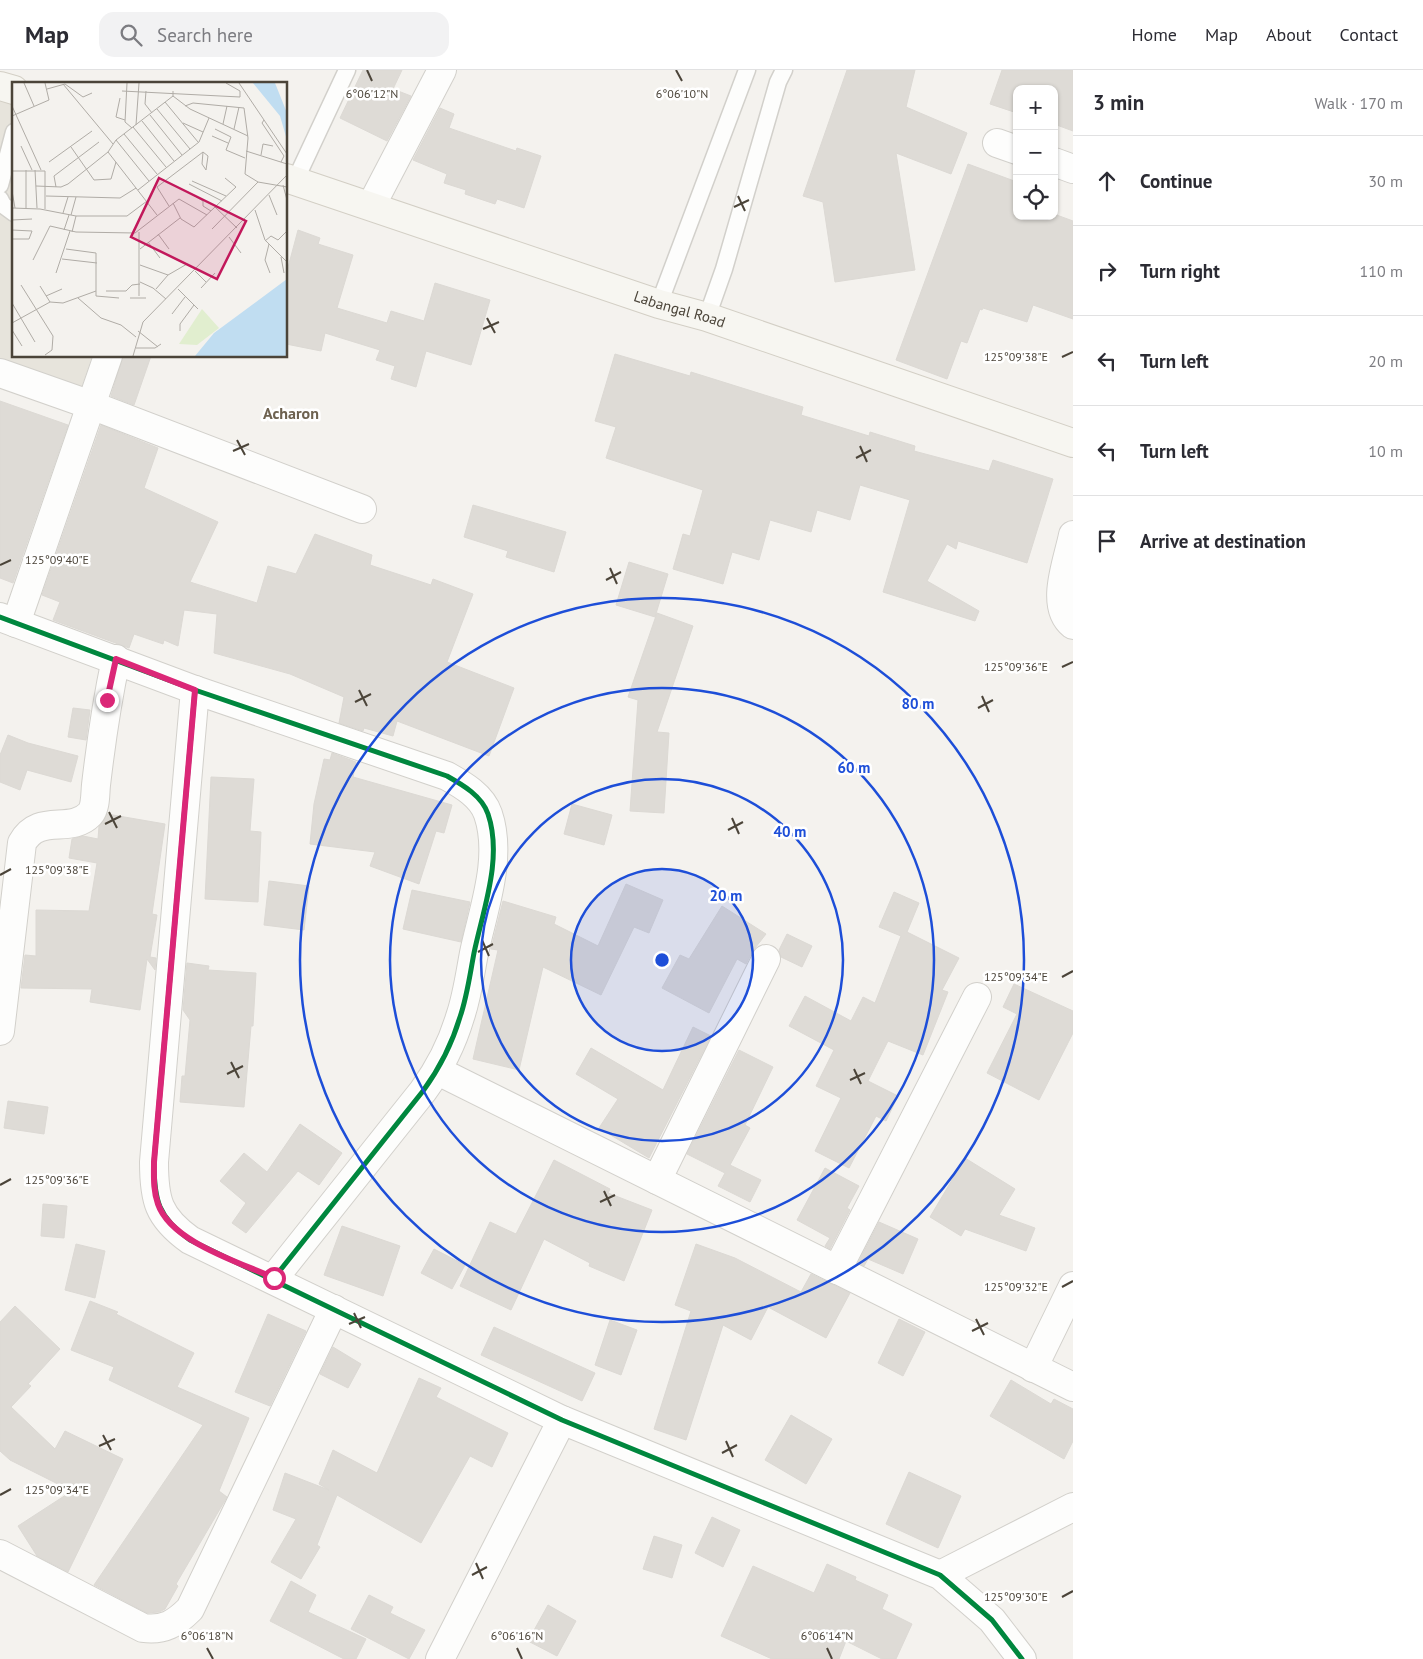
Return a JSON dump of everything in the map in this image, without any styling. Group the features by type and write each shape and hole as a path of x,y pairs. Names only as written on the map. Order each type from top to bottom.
{"main road":[{"name":"Labangal Road","path":"291,180 659,304 707,317 1073,443"}],"street":[{"path":"371,206 442,70"},
{"path":"1058,163 1073,169"},
{"path":"107,358 8,620 195,690 447,776 467,788 480,801 488,814 493,864 461,1016 438,1071 274,1278"},
{"path":"0,373 91,405 362,509"},
{"path":"1073,536 1060,596 1063,614 1073,625"},
{"path":"0,1031 22,842 34,828 82,820 93,808 102,730 116,659"},
{"path":"195,690 154,1162 154,1188 158,1204 166,1220 190,1240 274,1278 562,1420 940,1575 992,1620 1022,1659"},
{"path":"658,1180 766,959"},
{"path":"837,1270 977,997"},
{"path":"438,1071 1073,1387"},
{"path":"1033,1368 1073,1286"},
{"path":"0,1554 143,1628 156,1630 167,1627 180,1619 190,1608 334,1309"},
{"path":"440,1659 562,1420"},
{"path":"940,1575 1073,1507"}],"lane":[{"path":"291,180 347,70"},
{"path":"659,304 747,70"},
{"path":"707,317 724,269 778,82 784,70"},
{"path":"0,185 12,140"},
{"path":"0,199 3,205 12,212"}],"shaded area":[{"path":"0,95 12,98 12,358 91,358 80,392 0,362"}],"building":[{"path":"363,70 402,70 393,89 411,96 387,141 340,118"},
{"path":"847,70 915,70 906,107 967,133 951,174 896,153 915,270 835,282 823,202 803,196"},
{"path":"1002,70 1073,70 1073,131 1058,125 1058,85 1013,85 1013,112 990,104"},
{"path":"440,108 454,114 449,128 516,151 517,148 541,156 524,208 497,199 495,204 465,194 466,190 444,183 447,174 413,160"},
{"path":"968,164 1013,181 1013,220 1058,220 1058,215 1073,221 1073,319 1033,305 1027,322 983,308 982,310 980,309 967,343 961,341 947,379 896,360"},
{"path":"298,230 320,238 318,244 353,255 337,308 387,323 391,311 424,321 435,283 490,300 471,365 426,351 416,387 391,379 395,366 376,360 380,350 325,333 321,351 288,344 288,268"},
{"path":"615,354 690,376 691,372 803,407 801,415 869,436 870,432 915,446 914,451 989,471 993,460 1053,479 1027,563 958,541 956,549 947,544 927,581 979,611 975,621 883,592 910,500 860,485 850,520 817,510 811,532 770,520 759,560 732,552 723,584 673,569 683,534 690,536 703,490 606,458 616,427 595,421"},
{"path":"122,358 150,358 134,405 111,396"},
{"path":"0,401 68,425 13,583 0,578"},
{"path":"101,425 158,448 144,488 218,522 190,582 257,603 268,566 296,574 315,534 372,555 370,565 431,585 433,579 473,594 447,662 514,688 489,756 397,721 393,736 364,728 363,731 339,723 344,697 290,674 214,653 217,614 184,610 178,646 164,640 163,644 134,634 129,648 53,620 60,602 42,595"},
{"path":"473,505 566,532 554,572 506,557 508,551 464,537"},
{"path":"629,562 668,574 655,617 616,605"},
{"path":"657,613 693,626 657,732 669,733 664,813 630,811 638,700 628,697"},
{"path":"73,708 90,710 86,740 68,737"},
{"path":"8,735 28,743 78,756 71,782 27,770 20,790 0,782 0,755"},
{"path":"332,753 356,762 353,777 452,805 444,833 436,831 419,884 370,866 375,852 310,844 314,804 324,759 330,760"},
{"path":"211,777 254,779 250,831 261,832 258,902 205,899"},
{"path":"572,804 612,815 604,845 564,834"},
{"path":"107,814 165,824 152,914 157,915 150,957 156,958 155,970 147,959 140,1010 90,1002 92,989 21,988 25,955 36,956 36,910 89,911 97,863 69,858 72,839 83,836 98,839 99,826"},
{"path":"269,881 309,886 304,930 264,925"},
{"path":"626,884 663,900 649,933 634,927 601,995 543,967 519,1070 473,1059 498,950 491,949 503,901 556,917 554,924 598,946"},
{"path":"412,890 470,902 461,942 403,929"},
{"path":"894,892 919,903 907,932 959,958 942,990 948,992 923,1055 888,1041 868,1081 898,1096 886,1121 876,1116 849,1168 815,1151 841,1098 816,1086 834,1050 789,1026 805,996 851,1021 863,997 875,1003 901,936 879,927"},
{"path":"722,906 766,934 752,952 746,964 737,959 709,1013 662,988 680,955 689,959"},
{"path":"787,934 812,946 802,967 781,957 779,950"},
{"path":"187,963 209,966 208,970 256,973 253,1026 251,1026 244,1107 180,1102 182,1076 185,1076 190,1020 183,1010"},
{"path":"1014,984 1073,1011 1073,1033 1039,1100 987,1073 1017,1014 1003,1007"},
{"path":"693,1027 711,1036 649,1158 599,1128 618,1099 576,1074 591,1048 663,1090"},
{"path":"739,1050 773,1067 745,1125 750,1128 730,1165 761,1180 750,1202 718,1186 725,1173 687,1154"},
{"path":"8,1101 48,1107 44,1134 4,1128"},
{"path":"300,1124 342,1153 319,1185 298,1171 246,1233 232,1223 246,1203 220,1181 244,1153 267,1172"},
{"path":"965,1158 1015,1189 999,1215 1035,1228 1026,1251 965,1229 961,1236 930,1217"},
{"path":"554,1160 610,1189 608,1193 652,1210 624,1281 589,1266 590,1263 544,1239 511,1310 460,1286 490,1222 516,1234"},
{"path":"825,1168 859,1186 847,1208 850,1210 830,1249 825,1246 830,1238 797,1220"},
{"path":"43,1204 67,1206 64,1238 41,1236"},
{"path":"879,1222 918,1239 903,1274 868,1259 864,1266 858,1263"},
{"path":"342,1226 400,1246 383,1296 324,1275"},
{"path":"76,1244 105,1251 95,1298 65,1290"},
{"path":"696,1244 735,1258 801,1292 811,1274 850,1293 826,1338 768,1307 751,1340 723,1325 686,1440 654,1429 691,1311 675,1305"},
{"path":"434,1249 465,1265 452,1289 421,1273"},
{"path":"90,1301 118,1312 116,1314 194,1353 177,1387 249,1418 219,1491 227,1497 176,1584 178,1586 165,1609 159,1612 147,1613 94,1585 203,1425 109,1380 114,1367 71,1350"},
{"path":"15,1306 60,1349 28,1384 31,1386 11,1407 55,1449 65,1431 123,1459 68,1572 37,1556 18,1526 72,1491 10,1460 0,1451 0,1322"},
{"path":"268,1314 306,1331 270,1406 235,1392"},
{"path":"899,1319 925,1332 903,1376 878,1363"},
{"path":"610,1320 637,1330 621,1375 595,1365"},
{"path":"494,1327 595,1373 582,1401 481,1355"},
{"path":"333,1347 361,1364 348,1388 320,1374"},
{"path":"419,1378 441,1388 436,1397 508,1433 492,1467 470,1456 421,1543 337,1495 317,1545 320,1547 301,1579 271,1562 296,1519 273,1510 285,1473 329,1490 319,1484 333,1450 377,1473"},
{"path":"1011,1380 1051,1404 1054,1399 1073,1409 1073,1441 1064,1459 990,1416"},
{"path":"791,1415 832,1439 806,1484 765,1460"},
{"path":"909,1472 961,1496 938,1548 886,1524"},
{"path":"712,1517 740,1530 723,1567 695,1553"},
{"path":"654,1536 682,1545 672,1578 643,1569"},
{"path":"827,1564 856,1577 855,1580 888,1595 882,1609 912,1624 896,1659 882,1659 846,1641 839,1659 772,1659 721,1636 753,1566 814,1593"},
{"path":"291,1581 316,1595 308,1612 366,1639 356,1659 344,1659 270,1621"},
{"path":"369,1595 393,1607 390,1613 425,1630 409,1659 351,1629"},
{"path":"548,1605 576,1621 557,1656 528,1641"}],"cycle path":[{"path":"0,617 195,690 447,776 477,796 488,814 493,848 490,884 465,1002 449,1046 440,1065 423,1091 274,1278"},
{"path":"195,690 154,1162 157,1197 160,1207 171,1223 190,1240 562,1420 940,1575 992,1620 1022,1659"}],"district":[{"name":"Acharon","path":"291,413"}],"route":[{"path":"107,700 116,659 195,690 154,1162 154,1188 158,1204 166,1220 190,1240 274,1278"}]}
